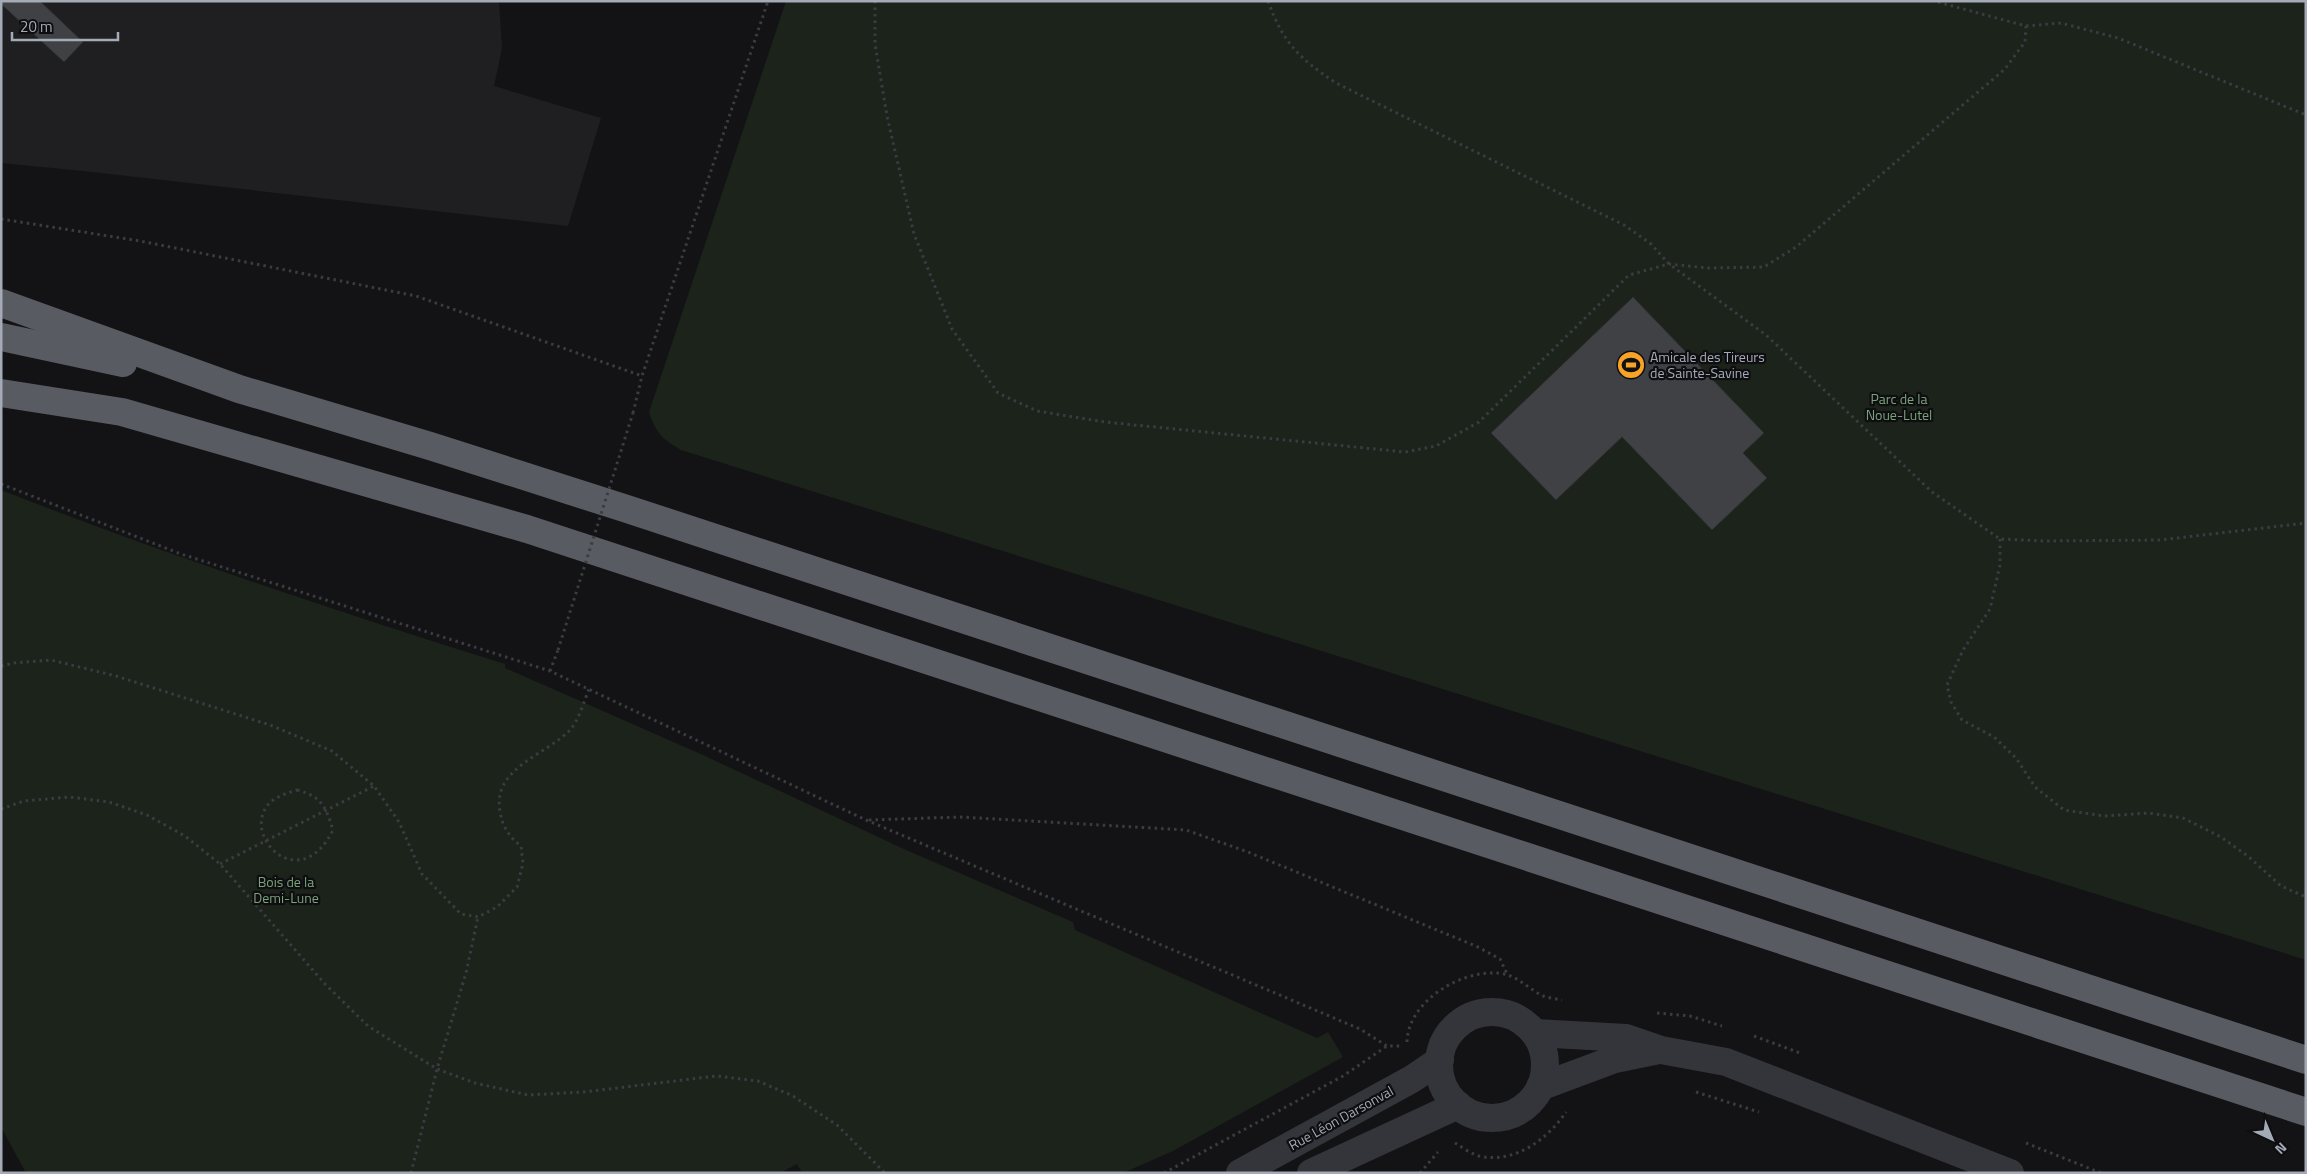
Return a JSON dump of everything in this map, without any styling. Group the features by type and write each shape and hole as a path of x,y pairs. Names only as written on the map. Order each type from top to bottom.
{"highway":[{"path":"1,303 239,389 430,446 624,508 2306,1060"},
{"path":"1,337 239,389"},
{"path":"1,393 122,412 527,529 2306,1112"}],"street":[{"path":"1487,1012 1505,1013 1521,1020 1535,1033 1542,1045 1545,1073 1540,1087 1526,1105 1504,1116 1488,1118 1458,1106 1447,1093 1441,1077 1440,1060 1444,1043 1454,1028 1469,1017 1487,1012"},
{"path":"1535,1033 1626,1038 1661,1050 1726,1062 2010,1173"},
{"path":"1540,1087 1574,1072 1615,1059 1661,1050"},
{"name":"Rue Léon Darsonval","path":"1240,1173 1412,1079 1440,1060"},
{"path":"1311,1173 1429,1117 1458,1106"}],"path":[{"path":"550,671 634,413 642,376 768,1"},
{"path":"875,1 875,44 888,116 914,234 952,329 998,393 1037,411 1105,422 1405,452 1436,446 1479,422 1629,275 1669,264 1708,268 1764,267 1796,247 2004,68 2025,42 2026,26"},
{"path":"1268,1 1286,41 1307,64 1336,83 1624,225 1651,244 1669,264 1766,335 1932,492 2000,539 2044,541 2160,540 2306,523"},
{"path":"1934,1 2026,26 2061,23 2118,38 2306,114"},
{"path":"1,219 140,241 416,296 642,376"},
{"path":"1,484 180,554 550,671 866,820 1360,1029 1387,1046 1407,1046 1407,1038 1415,1014 1436,994 1467,976 1496,973 1520,980 1544,996 1567,1029 1568,1035"},
{"path":"2000,539 2000,565 1990,609 1963,650 1947,685 1951,702 1962,720 1994,737 2016,758 2035,787 2064,810 2104,816 2149,813 2183,818 2221,836 2249,857 2281,886 2306,897"},
{"path":"1,666 14,662 51,660 116,676 270,725 332,751 374,786 399,822 422,874 461,914 478,917 497,906 517,887 523,863 520,846 510,838 501,820 498,802 504,781 526,761 555,744 571,728 590,689"},
{"path":"220,864 374,786"},
{"path":"297,790 312,793 327,810 333,830 325,846 313,857 297,861 280,856 265,841 261,819 268,805 282,794 297,790"},
{"path":"1,809 24,801 69,797 109,802 147,814 185,836 220,864 325,984 368,1026 437,1069 475,1083 528,1096 584,1092 716,1076 758,1081 793,1096 836,1124 885,1173"},
{"path":"866,820 960,817 1186,830 1248,852 1478,947 1500,959 1508,976"},
{"path":"411,1173 437,1069 466,972 478,917"},
{"path":"1164,1173 1343,1076 1387,1046"},
{"path":"1566,1113 1574,1072"},
{"path":"1693,1091 1763,1113"},
{"path":"1429,1117 1452,1141 1478,1156 1509,1157 1542,1140 1566,1113 1573,1109"},
{"path":"1420,1173 1440,1151"}],"shaded area":[{"path":"1,1 499,1 502,48 494,86 601,118 568,226 1,163"}],"green space":[{"name":"Parc de la Noue-Lutel","path":"786,1 2306,1 2306,960 681,450 674,446 664,439 657,430 649,412"},
{"name":"Bois de la Demi-Lune","path":"1,490 252,582 505,664 505,668 703,755 906,850 1073,922 1075,930 1317,1038 1328,1032 1343,1057 1173,1151 1123,1173 802,1173 797,1164 780,1173 26,1173 1,1127"}],"building":[{"path":"1,1 40,1 83,42 64,62 1,4"},
{"name":"Amicale des Tireurs de Sainte-Savine","path":"1633,297 1764,433 1743,453 1767,478 1712,530 1622,437 1556,500 1491,433"}],"place":[{"name":"Amicale des Tireurs de Sainte-Savine","path":"1631,365"}]}
